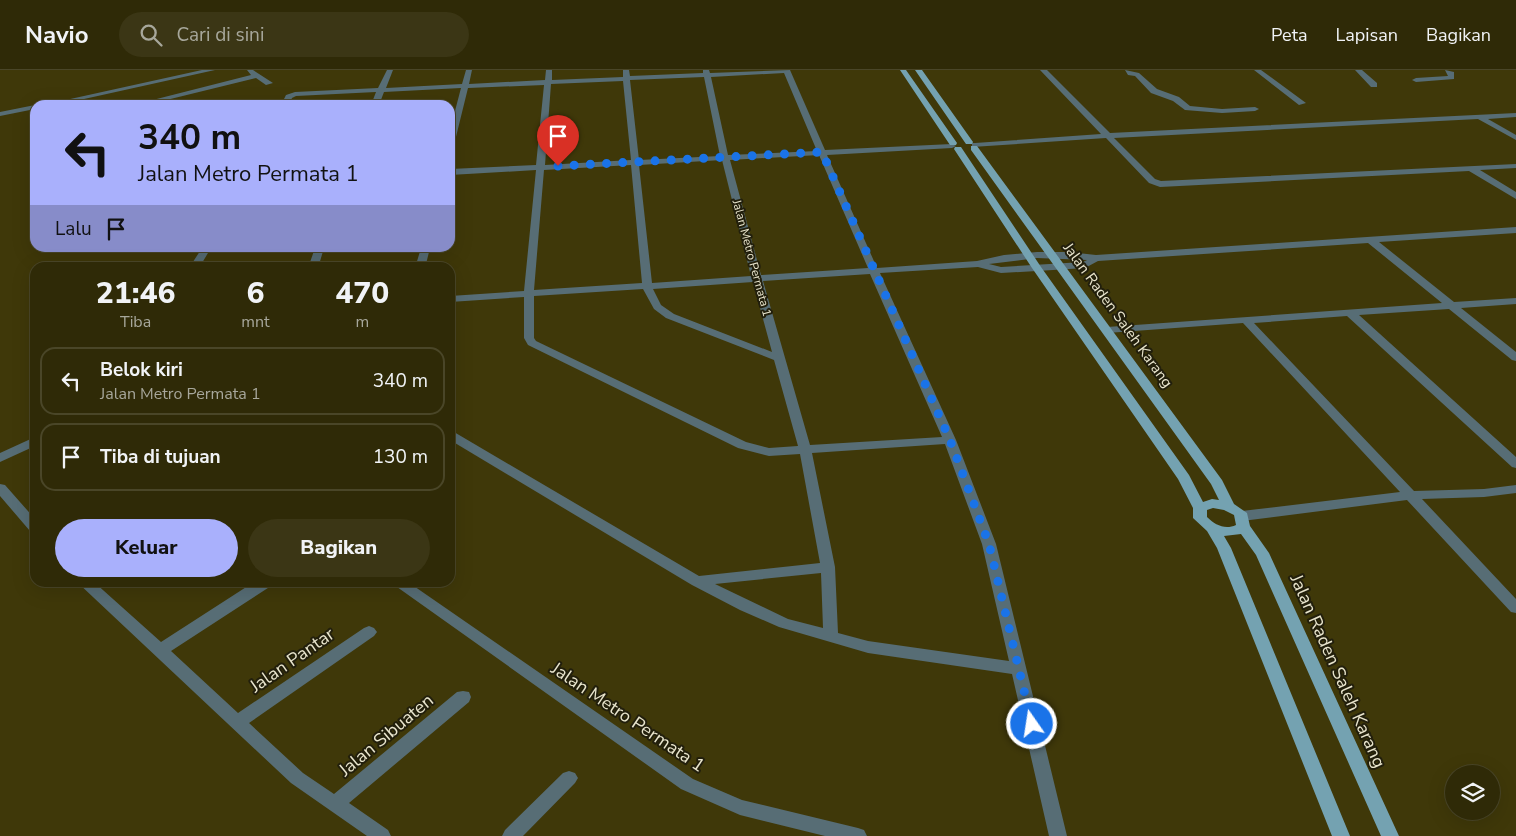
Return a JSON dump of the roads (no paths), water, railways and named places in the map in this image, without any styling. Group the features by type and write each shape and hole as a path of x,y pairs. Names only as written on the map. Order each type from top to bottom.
{"main road":[{"path":"903,70 1037,268 1184,478 1200,508 1200,518 1212,529 1224,548 1341,836"},
{"name":"Jalan Raden Saleh Karang","path":"918,70 1108,330 1217,483 1229,506 1243,522 1262,553 1390,836"},
{"path":"954,146 973,145"},
{"path":"1200,508 1212,503 1229,506"},
{"path":"1212,529 1230,532 1243,522"}],"street":[{"path":"87,100 212,70"},
{"path":"248,70 270,83"},
{"path":"377,100 390,70"},
{"path":"455,126 469,70"},
{"path":"549,70 529,293 529,338 532,343 742,446 769,452 806,452 950,440"},
{"path":"288,100 295,94 465,87 547,82 626,74 787,70 874,272 950,440 989,544 1058,836"},
{"path":"1042,70 1152,181 1160,184 1516,166"},
{"path":"1128,70 1130,74 1139,76 1154,90 1176,99 1188,108 1222,111 1255,109"},
{"path":"1257,70 1302,103"},
{"path":"1358,70 1374,85"},
{"path":"1416,80 1452,78 1452,73 1448,70"},
{"name":"Jalan Metro Permata 1","path":"707,73 725,158 778,358 806,452 828,567 831,637"},
{"path":"626,74 647,285 654,304 663,313 778,358"},
{"path":"158,100 256,76"},
{"path":"0,114 30,108"},
{"path":"973,145 1106,136 1516,116"},
{"path":"1480,118 1516,138"},
{"path":"455,172 954,146"},
{"path":"1470,168 1516,196"},
{"path":"455,299 874,272 978,264 991,260 1053,255 1076,254 1096,258 1516,230"},
{"path":"1369,239 1516,358"},
{"path":"978,264 1001,270 1085,265 1096,258"},
{"path":"1108,330 1516,301"},
{"path":"1350,313 1516,464"},
{"path":"1246,320 1516,608"},
{"path":"455,438 697,581 776,620 868,647 1019,669"},
{"path":"0,458 30,443"},
{"path":"0,488 30,521"},
{"path":"1243,522 1410,495 1484,493 1516,489"},
{"path":"697,581 828,567"},
{"path":"93,587 297,778 382,836"},
{"path":"160,650 258,587"},
{"name":"Jalan Metro Permata 1","path":"405,587 686,784 740,807 858,836"},
{"name":"Jalan Pantar","path":"238,722 369,632"},
{"name":"Jalan Sibuaten","path":"335,804 463,697"},
{"path":"510,836 569,778"}]}
